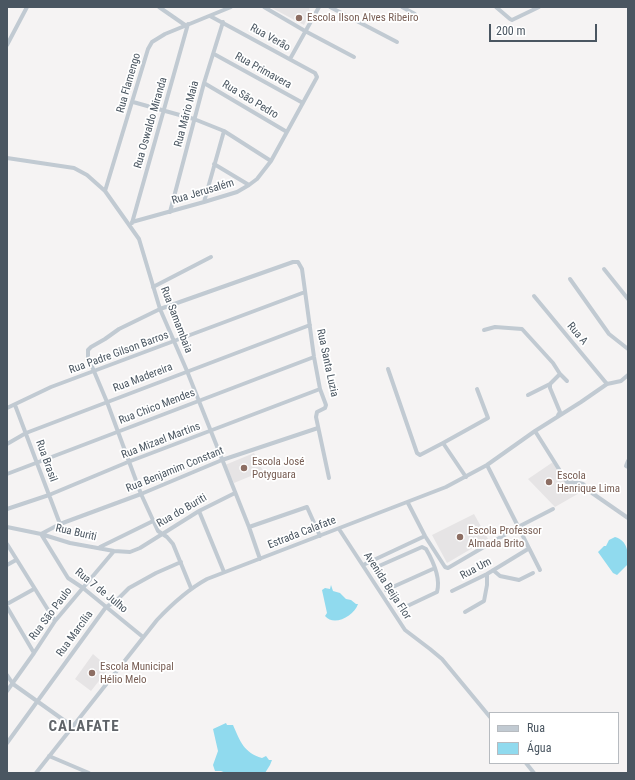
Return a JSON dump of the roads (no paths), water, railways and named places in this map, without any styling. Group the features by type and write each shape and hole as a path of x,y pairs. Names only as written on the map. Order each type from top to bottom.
{"street":[{"path":"7,45 27,7"},
{"path":"159,7 186,25"},
{"name":"Rua Flamengo","path":"105,191 148,49 152,42 186,25 231,7"},
{"path":"264,7 354,57"},
{"path":"290,59 319,7"},
{"path":"330,7 397,42"},
{"path":"402,7 416,14"},
{"path":"496,7 510,19 514,19 539,7"},
{"name":"Rua Verão","path":"210,16 315,73 317,77 316,79"},
{"name":"Rua Mário Maia","path":"170,212 204,83 223,22"},
{"name":"Rua Oswaldo Miranda","path":"131,225 186,25"},
{"name":"Rua Primavera","path":"214,54 303,103"},
{"name":"Rua Jerusalém","path":"131,225 237,192 249,186 272,161 316,79"},
{"name":"Rua São Pedro","path":"204,83 287,132"},
{"path":"133,102 194,119 224,132 272,161"},
{"path":"204,202 224,132"},
{"name":"Rua Samambaia","path":"7,158 74,168 87,175 105,191 131,225 139,239 160,308 249,526 260,559"},
{"path":"214,164 249,186"},
{"path":"153,287 211,257"},
{"name":"Rua Santa Luzia","path":"160,308 293,262 298,262 302,269 320,389 326,405 325,408 316,414 329,478"},
{"path":"604,269 628,299"},
{"path":"570,279 609,334 628,349"},
{"name":"Rua Padre Gilson Barros","path":"7,408 51,387 305,292"},
{"name":"Rua A","path":"534,296 607,384"},
{"path":"160,308 119,329 105,340 89,348 87,353 141,494 158,531 170,539 174,544 191,588"},
{"name":"Rua Madereira","path":"7,444 26,433 310,324"},
{"path":"484,330 495,327 522,329 567,381"},
{"name":"Rua Chico Mendes","path":"7,474 314,357"},
{"path":"388,369 417,452 420,455 487,419 487,414 477,389"},
{"path":"528,395 550,384 560,374"},
{"name":"Estrada Calafate","path":"36,773 143,638 169,607 191,588 206,579 446,488 487,465 534,431 607,384 621,380 628,375"},
{"path":"550,384 550,388 560,412 558,416"},
{"name":"Rua Mizael Martins","path":"7,509 49,495 128,462 320,389"},
{"name":"Rua Brasil","path":"16,405 60,524"},
{"name":"Rua Benjamim Constant","path":"41,534 60,524 141,494 222,460 318,428"},
{"path":"534,431 567,482 583,484 592,493 628,518"},
{"path":"443,443 466,477"},
{"path":"628,461 626,466 628,467"},
{"path":"487,465 528,549 540,570"},
{"name":"Rua do Buriti","path":"140,548 199,511 235,493"},
{"path":"408,502 425,536 445,567 448,568 518,527 553,509"},
{"path":"249,526 307,507 320,536"},
{"path":"199,511 224,572"},
{"path":"100,547 153,521"},
{"name":"Rua Buriti","path":"7,527 41,534 70,543 100,547 114,551 130,552 140,548"},
{"name":"Avenida Beija Flor","path":"339,529 405,630 442,659 489,716"},
{"name":"Rua 7 de Julho","path":"41,534 68,578 143,638"},
{"path":"363,565 425,536"},
{"path":"7,544 54,621"},
{"path":"379,566 422,547 428,552 435,568 438,581 437,592 401,610"},
{"path":"398,549 401,556"},
{"name":"Rua Um","path":"452,591 487,574 528,549"},
{"name":"Rua São Paulo","path":"7,690 13,684 54,621 114,551"},
{"path":"7,565 16,560"},
{"name":"Rua Marcília","path":"7,743 106,607 129,588 156,573 181,562"},
{"path":"386,590 435,568"},
{"path":"493,570 500,576 519,580 533,573"},
{"path":"465,612 484,600 487,585 487,574"},
{"path":"7,604 34,589"},
{"path":"7,607 34,653"},
{"path":"7,675 13,684 72,726"},
{"path":"49,756 80,771 88,773"},
{"path":"527,764 534,773"}],"water":[{"path":"615,537 623,541 628,555 628,564 617,575 613,573 598,552 606,546 609,540"},
{"path":"331,585 333,591 340,593 346,599 358,604 348,616 343,619 333,620 325,616 327,613 322,590 325,588 330,589"},
{"path":"226,723 227,725 233,725 243,746 247,750 256,756 262,758 266,756 269,760 272,760 265,773 226,773 215,771 213,765 218,751 213,729"}],"place":[{"name":"Escola Ilson Alves Ribeiro","path":"299,18"},
{"name":"Escola José Potyguara","path":"244,468"},
{"name":"Escola Henrique Lima","path":"549,482"},
{"name":"Escola Professor Almada Brito","path":"460,537"},
{"name":"Escola Municipal Hélio Melo","path":"92,673"}],"district":[{"name":"CALAFATE","path":"84,727"}]}
